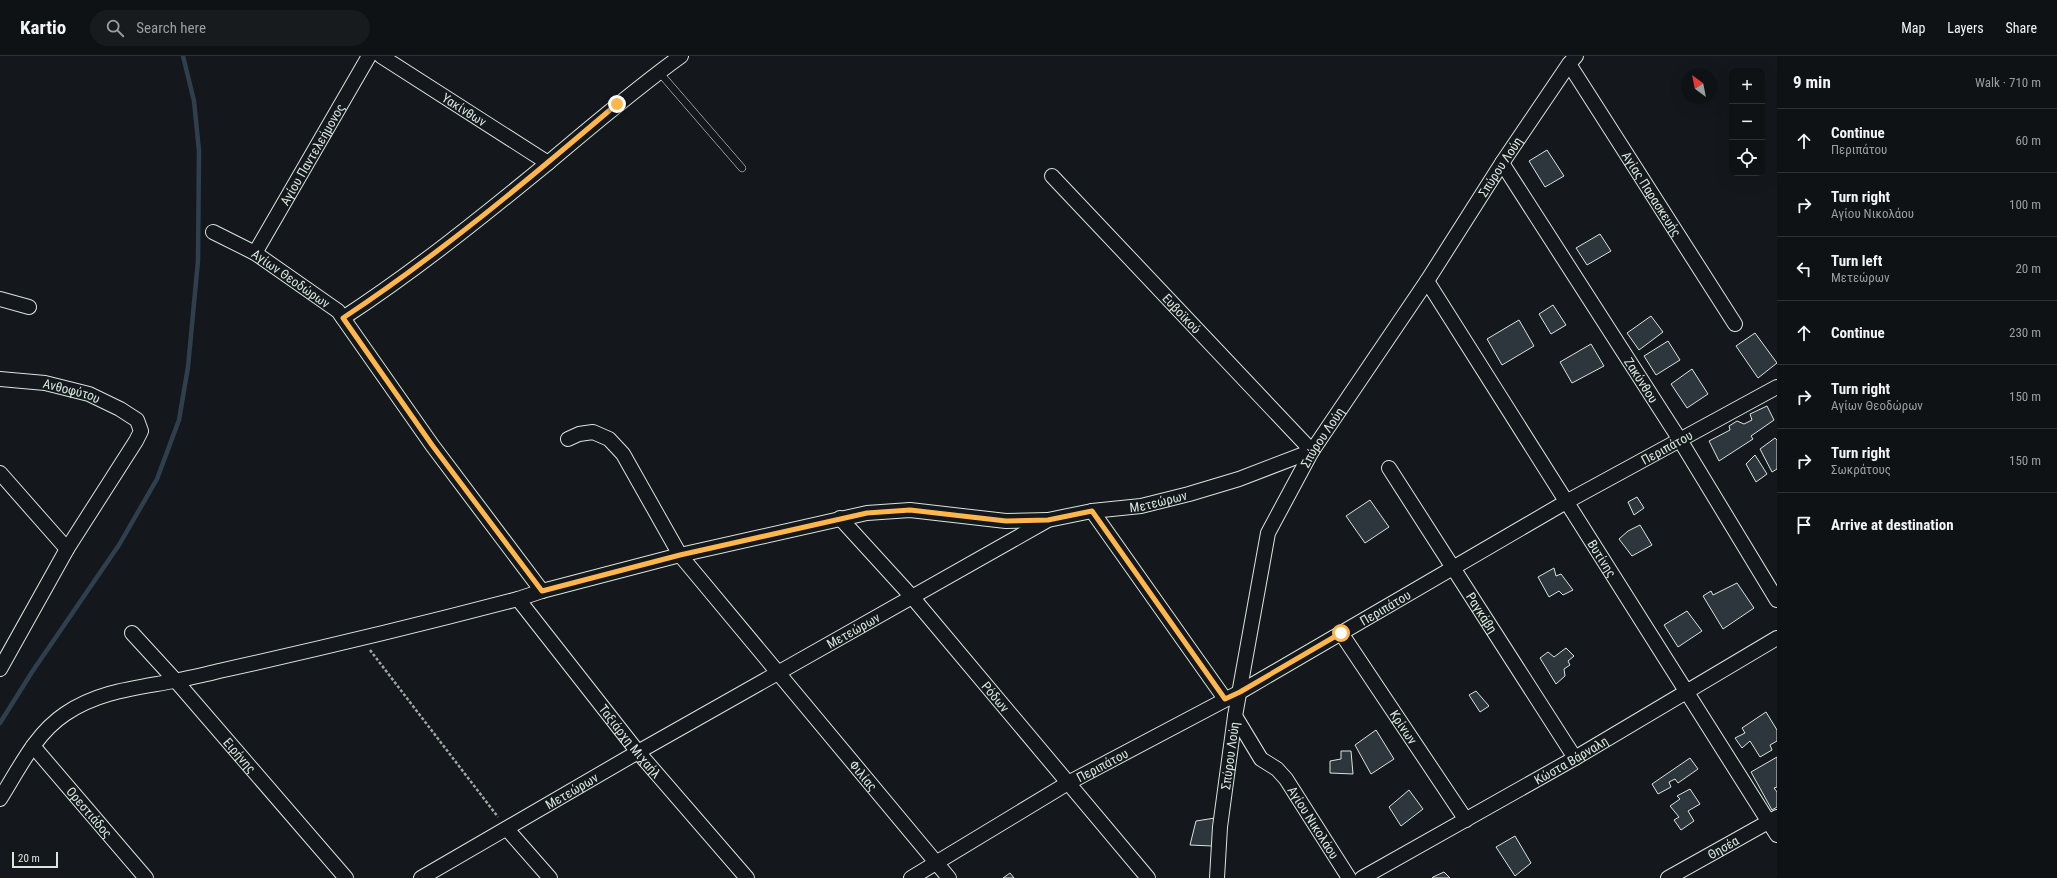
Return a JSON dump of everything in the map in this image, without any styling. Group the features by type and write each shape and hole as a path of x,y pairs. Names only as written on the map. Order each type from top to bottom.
{"street":[{"name":"Αγίου Παντελεήμονος","path":"254,253 369,56"},
{"name":"Υακίνθων","path":"381,56 548,163"},
{"path":"343,318 400,281 548,163 617,104 681,56"},
{"name":"Σπύρου Λούη","path":"1217,878 1220,827 1235,716 1268,533 1312,451 1427,281 1502,163 1572,60"},
{"name":"Αγίας Παρασκευής","path":"1572,60 1736,324"},
{"name":"Ζακύνθου","path":"1502,163 1680,440 1777,600"},
{"name":"Ευβοϊκού","path":"1052,176 1312,451"},
{"name":"Αγίων Θεοδώρων","path":"213,232 254,253 332,306 343,318 432,445 542,591"},
{"name":"Βυτίνης","path":"1427,281 1686,691 1773,820 1777,836"},
{"path":"0,299 29,307"},
{"name":"Ανθοφύτου","path":"0,379 45,383 89,394 137,420 140,431 136,441 67,549"},
{"name":"Περιπάτου","path":"911,878 1068,783 1240,692 1566,502 1777,387"},
{"name":"Φιλίας","path":"568,439 579,434 593,432 609,440 623,454 680,555 949,878"},
{"name":"Μετεώρων","path":"421,878 638,752 913,598 1048,520 1092,511 1141,506 1189,494 1239,479 1312,451"},
{"name":"Ραγκάβη","path":"1389,468 1575,758"},
{"path":"0,473 67,549 0,669"},
{"path":"0,799 33,746 54,722 92,698 116,691 176,681 362,639 680,555 867,513 910,510 1006,521 1048,520"},
{"path":"1092,511 1225,699"},
{"name":"Ρόδων","path":"840,518 913,598 1148,878"},
{"name":"Ταξιάρχη Μιχαήλ","path":"518,599 638,752 747,878"},
{"name":"Ειρήνης","path":"132,633 176,681 346,878"},
{"name":"Κρίνων","path":"1341,633 1466,820"},
{"name":"Κώστα Βάρναλη","path":"1362,878 1575,758 1777,638"},
{"name":"Αγίου Νικολάου","path":"1235,716 1261,759 1277,769 1286,779 1349,878"},
{"name":"Ορεστιάδος","path":"33,746 146,878"},
{"name":"Θησέα","path":"1668,878 1773,820"},
{"path":"507,829 550,878"}],"lane":[{"path":"659,72 742,168"}],"path":[{"path":"362,639 507,829"}],"building":[{"path":"1547,150 1564,176 1545,187 1529,161"},
{"path":"1600,234 1611,251 1587,265 1576,248"},
{"path":"1553,305 1566,325 1551,334 1539,314"},
{"path":"1651,316 1663,332 1639,350 1627,333"},
{"path":"1519,320 1534,346 1502,365 1487,339"},
{"path":"1755,333 1777,363 1758,378 1736,346"},
{"path":"1668,341 1680,360 1656,375 1644,356"},
{"path":"1591,344 1604,366 1572,383 1560,362"},
{"path":"1692,369 1708,394 1687,408 1671,384"},
{"path":"1767,406 1774,420 1751,436 1753,439 1719,461 1709,441 1730,430 1729,426 1737,421 1744,424 1752,420 1750,414"},
{"path":"1775,438 1777,440 1777,469 1772,472 1760,449"},
{"path":"1755,455 1767,474 1756,482 1746,464"},
{"path":"1637,497 1644,508 1634,515 1628,502"},
{"path":"1370,500 1389,527 1365,543 1346,516"},
{"path":"1640,525 1652,545 1632,556 1619,539 1628,531"},
{"path":"1554,568 1556,576 1561,574 1573,590 1563,595 1559,591 1549,597 1538,577"},
{"path":"1737,583 1754,608 1723,629 1703,596 1711,591 1713,595"},
{"path":"1687,611 1702,631 1678,647 1664,625"},
{"path":"1566,648 1574,656 1568,661 1570,665 1564,669 1565,676 1556,684 1540,658 1548,652 1554,657"},
{"path":"1476,691 1489,706 1480,712 1469,695"},
{"path":"1766,712 1777,730 1777,741 1770,745 1772,750 1760,757 1750,741 1742,748 1735,738 1745,733 1742,728"},
{"path":"1376,730 1394,759 1371,774 1355,745"},
{"path":"1341,751 1351,751 1353,774 1330,773 1330,761 1341,759"},
{"path":"1777,757 1777,787 1774,788 1777,792 1777,807 1772,810 1751,772"},
{"path":"1690,758 1698,769 1678,783 1675,779 1669,782 1671,787 1658,794 1652,784"},
{"path":"1690,789 1700,804 1688,811 1694,821 1681,830 1674,820 1679,817 1670,806 1680,799 1677,796"},
{"path":"1409,790 1423,809 1401,826 1389,807"},
{"path":"1215,818 1212,846 1190,845 1196,821"},
{"path":"1515,836 1531,863 1515,876 1496,847"},
{"path":"1444,872 1450,878 1432,878 1433,877"},
{"path":"1010,873 1014,878 1003,878"}],"waterway":[{"path":"0,723 32,672 119,545 157,479 179,420 188,367 198,261 199,151 194,101 183,56"}],"route":[{"path":"617,104 548,163 400,281 343,318 432,445 542,591 680,555 867,513 910,510 1006,521 1048,520 1092,511 1225,699 1240,692 1341,633"}]}
